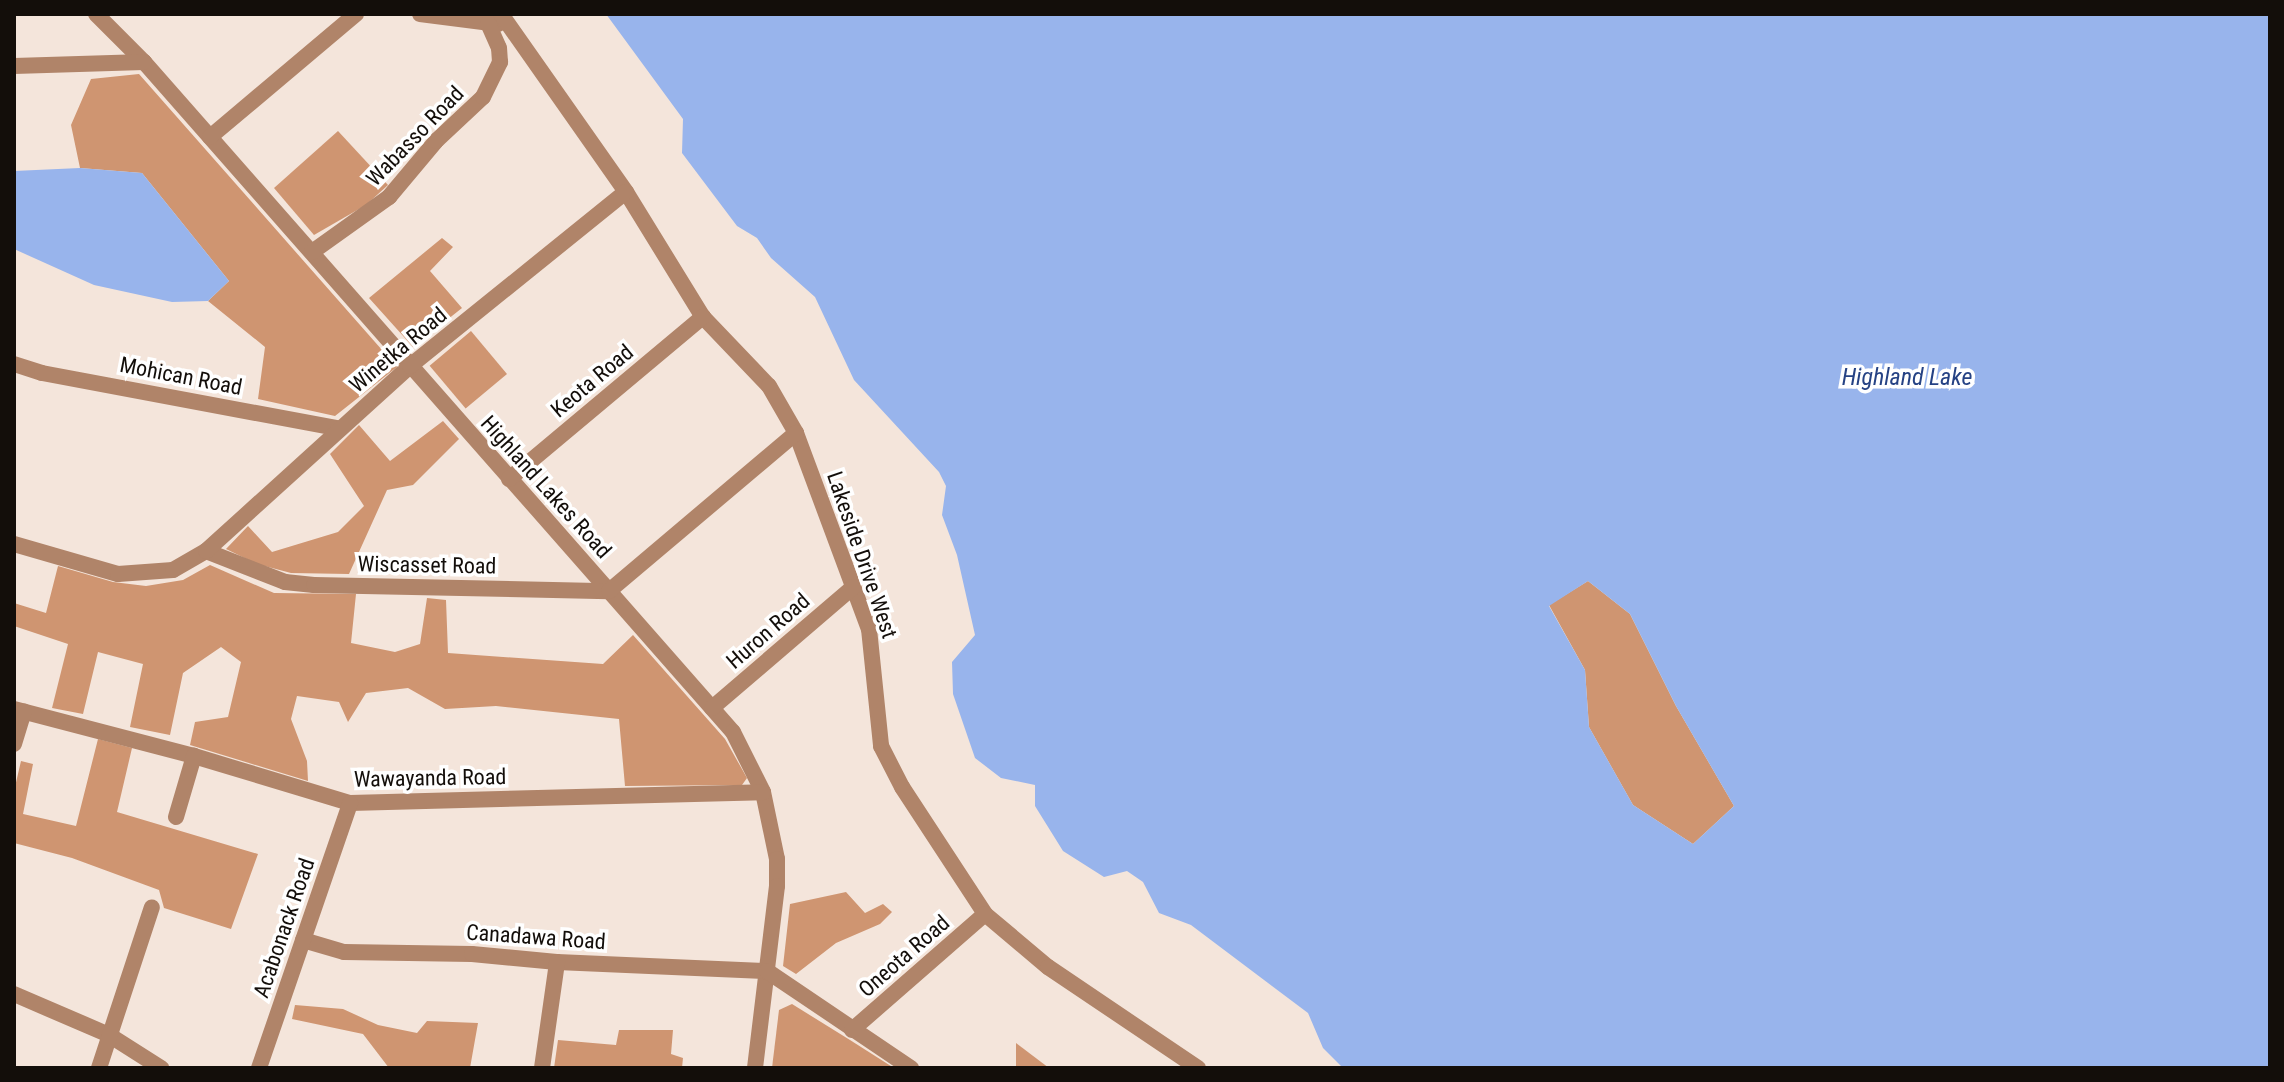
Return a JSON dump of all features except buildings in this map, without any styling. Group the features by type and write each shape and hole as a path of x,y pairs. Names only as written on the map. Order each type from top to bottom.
{"street":[{"name":"Highland Lakes Road","path":"96,14 144,62 733,732 763,792 777,859 755,1068"},
{"path":"210,137 356,14"},
{"path":"420,14 500,21"},
{"name":"Lakeside Drive West","path":"500,21 626,192 703,317 769,386 796,433 869,629 881,746 902,787 985,914 1048,967 1198,1068"},
{"name":"Wabasso Road","path":"312,252 389,197 436,141 483,97 500,62 500,21"},
{"path":"14,66 144,62"},
{"name":"Winetka Road","path":"206,551 410,366 626,192"},
{"name":"Keota Road","path":"509,479 703,317"},
{"name":"Mohican Road","path":"14,364 340,429"},
{"path":"609,591 796,433"},
{"path":"14,544 118,574 173,570 206,551"},
{"name":"Wiscasset Road","path":"206,551 285,582 314,585 609,591"},
{"name":"Huron Road","path":"712,708 853,587"},
{"path":"14,744 19,710"},
{"name":"Wawayanda Road","path":"19,710 194,756 350,803 763,792"},
{"path":"176,817 194,756"},
{"name":"Acabonack Road","path":"259,1068 350,803"},
{"path":"99,1068 152,907"},
{"name":"Oneota Road","path":"852,1030 985,914"},
{"name":"Canadawa Road","path":"303,940 344,952 472,954 557,962 767,971"},
{"path":"542,1068 557,962"},
{"path":"767,971 911,1068"},
{"path":"14,994 109,1035 161,1068"}],"shaded area":[{"path":"139,74 397,367 335,416 258,399 265,347 208,301 229,281 142,173 80,168 71,125 91,79"},
{"path":"338,131 388,185 366,205 314,235 274,188"},
{"path":"442,238 453,247 430,271 462,308 413,347 369,298"},
{"path":"471,331 507,374 466,409 430,366"},
{"path":"443,421 459,439 413,485 387,490 349,574 291,573 257,564 226,549 248,526 272,552 338,532 364,506 330,454 359,425 390,461"},
{"path":"210,565 274,593 356,594 351,643 395,652 420,644 427,598 446,600 448,653 603,664 633,635 725,739 747,778 742,785 625,786 619,719 496,706 445,709 408,688 366,693 348,722 339,702 297,696 291,719 307,761 308,781 190,745 195,722 228,717 241,662 221,647 183,673 170,735 130,727 143,664 98,652 83,714 52,708 68,644 14,626 14,603 46,613 58,566 113,582 146,586 183,580"},
{"path":"1588,581 1630,614 1676,706 1734,806 1693,844 1633,805 1589,727 1585,670 1549,605"},
{"path":"98,739 132,748 117,812 258,854 231,929 164,908 159,890 72,858 14,843 14,791 21,761 33,764 23,814 76,826"},
{"path":"846,892 865,913 883,904 892,912 880,924 836,943 796,974 783,966 790,904"},
{"path":"792,1004 894,1068 772,1068 779,1010"},
{"path":"295,1005 343,1009 378,1025 417,1033 427,1021 478,1023 470,1068 389,1068 363,1034 292,1019"},
{"path":"619,1030 673,1030 671,1054 683,1058 682,1068 554,1068 558,1040 616,1045"},
{"path":"1016,1043 1049,1068 1016,1068"}],"water":[{"name":"Highland Lake","path":"606,14 2270,14 2270,1068 1343,1068 1323,1048 1308,1013 1191,925 1159,913 1143,882 1127,871 1104,877 1063,851 1035,806 1035,785 1001,778 975,758 953,694 952,662 975,635 957,555 942,515 946,486 939,472 854,380 815,297 771,258 757,238 737,226 682,153 683,119","holes":["1588,581 1630,614 1676,706 1734,806 1693,844 1633,805 1589,727 1585,670 1549,606"]},
{"path":"80,168 142,173 229,281 208,301 172,302 94,285 14,249 14,171"}]}
